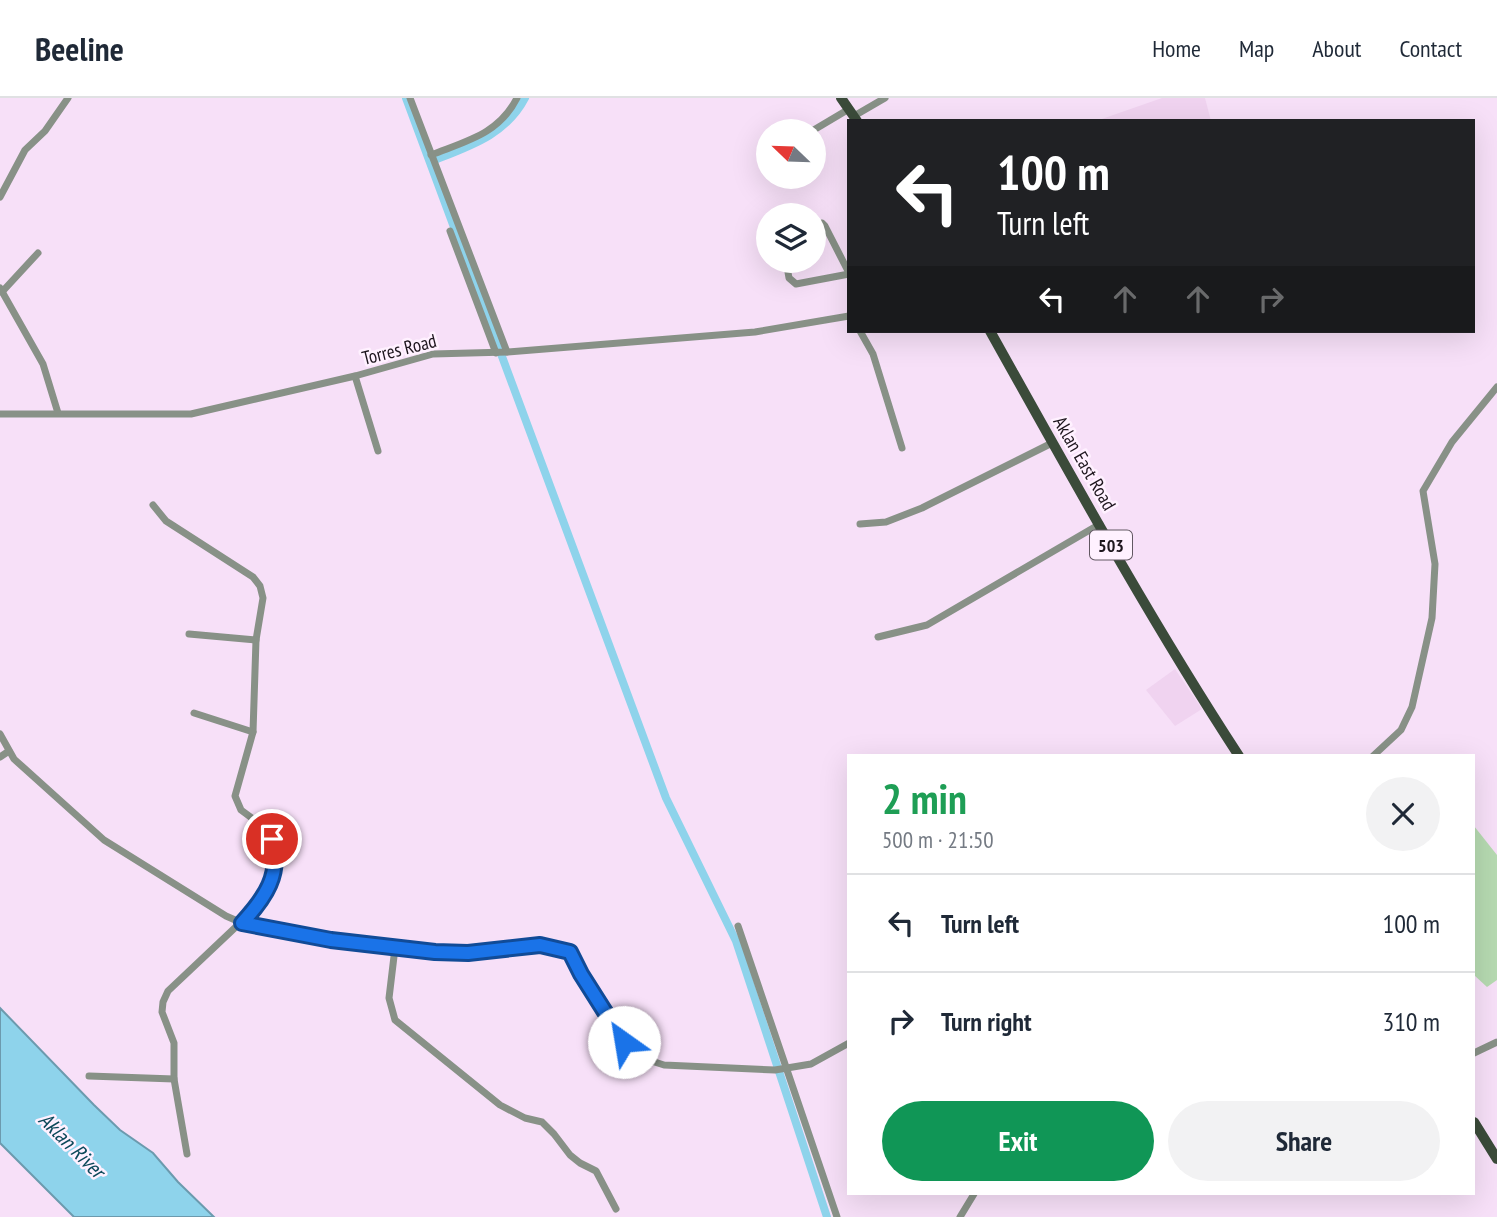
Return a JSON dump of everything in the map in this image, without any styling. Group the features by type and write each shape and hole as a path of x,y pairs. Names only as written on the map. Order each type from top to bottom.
{"main road":[{"path":"841,98 853,115"},
{"name":"Aklan East Road","path":"991,333 1201,698 1238,754"},
{"path":"1475,1124 1497,1158"}],"street":[{"path":"0,197 25,150 45,131 68,98"},
{"path":"410,98 501,352"},
{"path":"431,155 497,126 517,98"},
{"path":"826,126 884,98"},
{"path":"826,228 847,270"},
{"path":"450,231 501,352"},
{"path":"38,253 1,290 43,363 58,413"},
{"path":"788,273 789,278 796,284 847,274"},
{"name":"Torres Road","path":"0,414 191,414 355,376 433,354 501,352 755,332 847,316"},
{"path":"861,333 873,354 902,448"},
{"path":"355,376 378,451"},
{"path":"1375,754 1401,730 1412,707 1432,618 1435,564 1423,491 1452,442 1497,387"},
{"path":"860,524 886,522 922,508 1052,443"},
{"path":"153,506 166,521 240,567 260,586 263,598 256,640 253,732 236,796 241,810 268,830 276,852 275,874 259,905 168,992 163,1002 162,1012 174,1043 174,1079 187,1154"},
{"path":"878,637 927,625 1008,575 1100,524"},
{"path":"189,634 256,640"},
{"path":"194,713 253,732"},
{"path":"0,734 14,759 104,840 226,916 242,923 296,934 435,952 468,953 540,945 570,952 624,1042 636,1056 664,1065 775,1070 811,1064 847,1044"},
{"path":"0,757 9,751"},
{"path":"738,926 837,1217"},
{"path":"395,948 389,998 395,1020 500,1105 526,1118 542,1122 570,1155 596,1171 616,1209"},
{"path":"1475,1053 1497,1042"},
{"path":"89,1076 174,1079"},
{"path":"960,1217 973,1195"}],"shaded area":[{"path":"1162,98 1205,98 1210,119 1102,119"},
{"path":"1175,669 1202,709 1175,726 1146,690"}],"green space":[{"path":"1475,827 1497,855 1497,980 1487,987 1475,976"}],"water":[{"name":"Aklan River","path":"0,1008 94,1105 120,1130 153,1153 214,1217 74,1217 0,1143"}],"waterway":[{"path":"406,98 666,798 736,941 827,1217"},
{"path":"437,159 476,143 499,129 518,110 525,98"}],"route":[{"path":"272,839 276,852 275,874 259,905 242,923 284,933 435,952 468,953 540,945 570,952 624,1042"}]}
